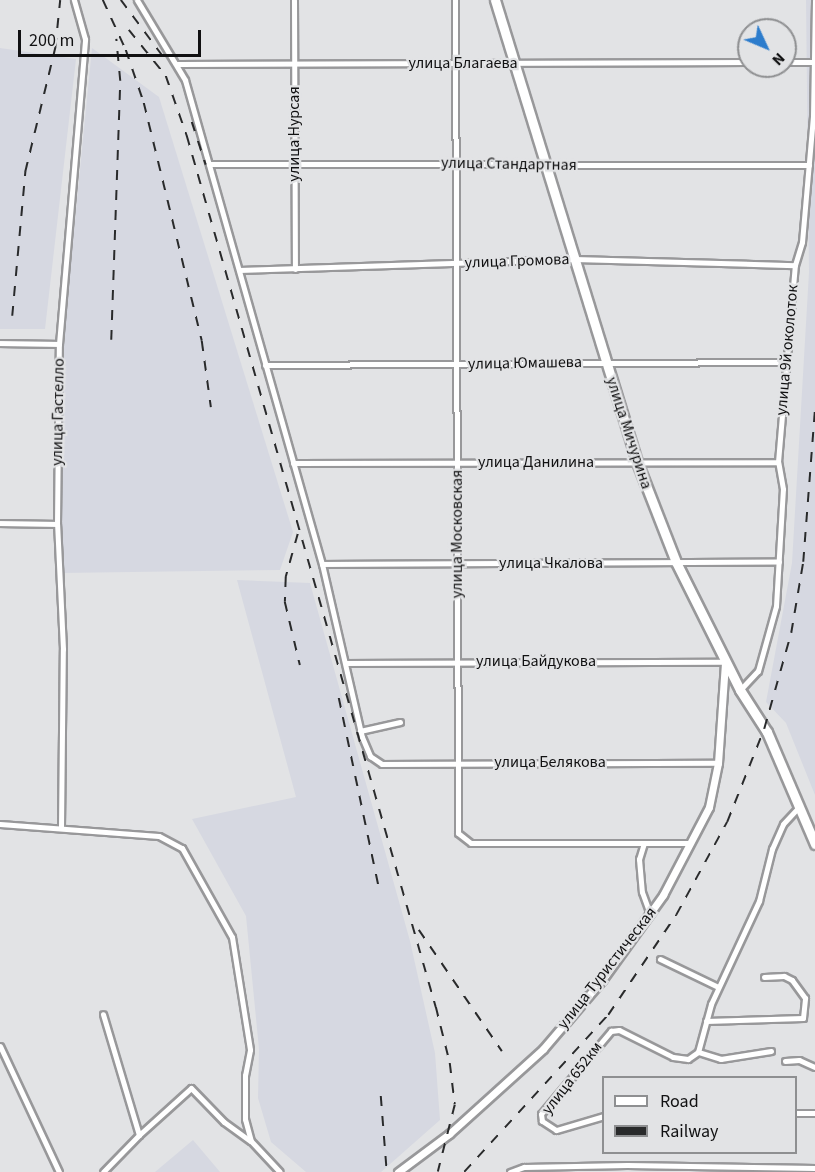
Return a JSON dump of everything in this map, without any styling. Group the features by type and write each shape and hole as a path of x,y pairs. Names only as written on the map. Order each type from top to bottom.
{"main road":[{"name":"улица Мичурина","path":"495,0 637,462 676,562 740,690 767,732 815,844"}],"street":[{"name":"улица Гастелло","path":"61,827 63,650 57,524 59,344 86,39 74,0"},
{"path":"137,0 177,64 209,164 322,564 360,731 400,722"},
{"name":"улица Нурсая","path":"294,0 295,269"},
{"name":"улица Московская","path":"455,0 458,833 463,840 512,844 689,843"},
{"name":"улица 9й околоток","path":"740,690 758,671 776,606 783,489 778,462 795,265 802,242 809,165 815,0"},
{"name":"улица Благаева","path":"177,64 737,62"},
{"path":"797,62 813,62"},
{"name":"улица Стандартная","path":"209,164 809,165"},
{"name":"улица Громова","path":"239,270 574,259 795,265"},
{"path":"0,343 59,344"},
{"name":"улица Юмашева","path":"265,365 785,362"},
{"name":"улица Данилина","path":"293,464 778,462"},
{"path":"0,523 57,524"},
{"name":"улица Чкалова","path":"322,564 779,562"},
{"name":"улица Байдукова","path":"346,663 457,660 726,662"},
{"name":"улица Туристическая","path":"398,1172 449,1134 543,1049 602,980 650,914 709,807 718,763 726,662"},
{"name":"улица Белякова","path":"360,731 370,756 382,764 457,761 718,763"},
{"path":"698,1052 718,987 759,901 772,849 783,824 798,808"},
{"path":"0,824 61,827 171,839 182,848 205,883 237,954 249,1039 244,1102 251,1141"},
{"path":"644,843 640,872 643,898 650,914"},
{"path":"660,959 718,987"},
{"path":"706,1021 798,1020 806,1013 805,1001 792,980 784,976 764,976"},
{"path":"805,1001 815,1001"},
{"path":"103,1014 139,1135"},
{"name":"улица 652км","path":"602,1116 556,1130 542,1121 541,1114 611,1031 619,1030 673,1056 688,1059 698,1052 721,1059 771,1051"},
{"path":"0,1046 59,1172"},
{"path":"785,1061 799,1060 815,1067"},
{"path":"103,1172 139,1135 191,1088 224,1122 251,1141 280,1172"},
{"path":"797,1113 815,1113"},
{"path":"510,1172 524,1167 627,1165 815,1167"},
{"path":"627,1165 629,1172"}],"shaded area":[{"path":"806,0 815,0 815,795 786,723 766,702 792,563 809,272"},
{"path":"0,48 76,59 45,329 0,329"},
{"path":"92,48 159,97 293,532 280,570 61,573 63,342"},
{"path":"237,580 310,583 410,941 435,1053 440,1120 381,1172 306,1172 271,1142 258,1098 259,1049 246,916 192,819 296,797"},
{"path":"193,1140 220,1172 155,1172"}],"railway":[{"path":"12,316 25,172 55,48 60,0"},
{"path":"103,0 126,50 144,103 202,341 211,407"},
{"path":"121,0 165,59"},
{"path":"129,30 166,76 187,136 436,1007 450,1063 455,1105 438,1172"},
{"path":"111,340 120,81 116,39"},
{"path":"192,122 206,165"},
{"path":"464,1172 608,1015 676,915 727,822 764,729 791,633 803,562 815,407"},
{"path":"298,534 286,577 285,602 300,665"},
{"path":"339,698 380,892"},
{"path":"419,930 502,1051"},
{"path":"381,1096 387,1172"}]}
